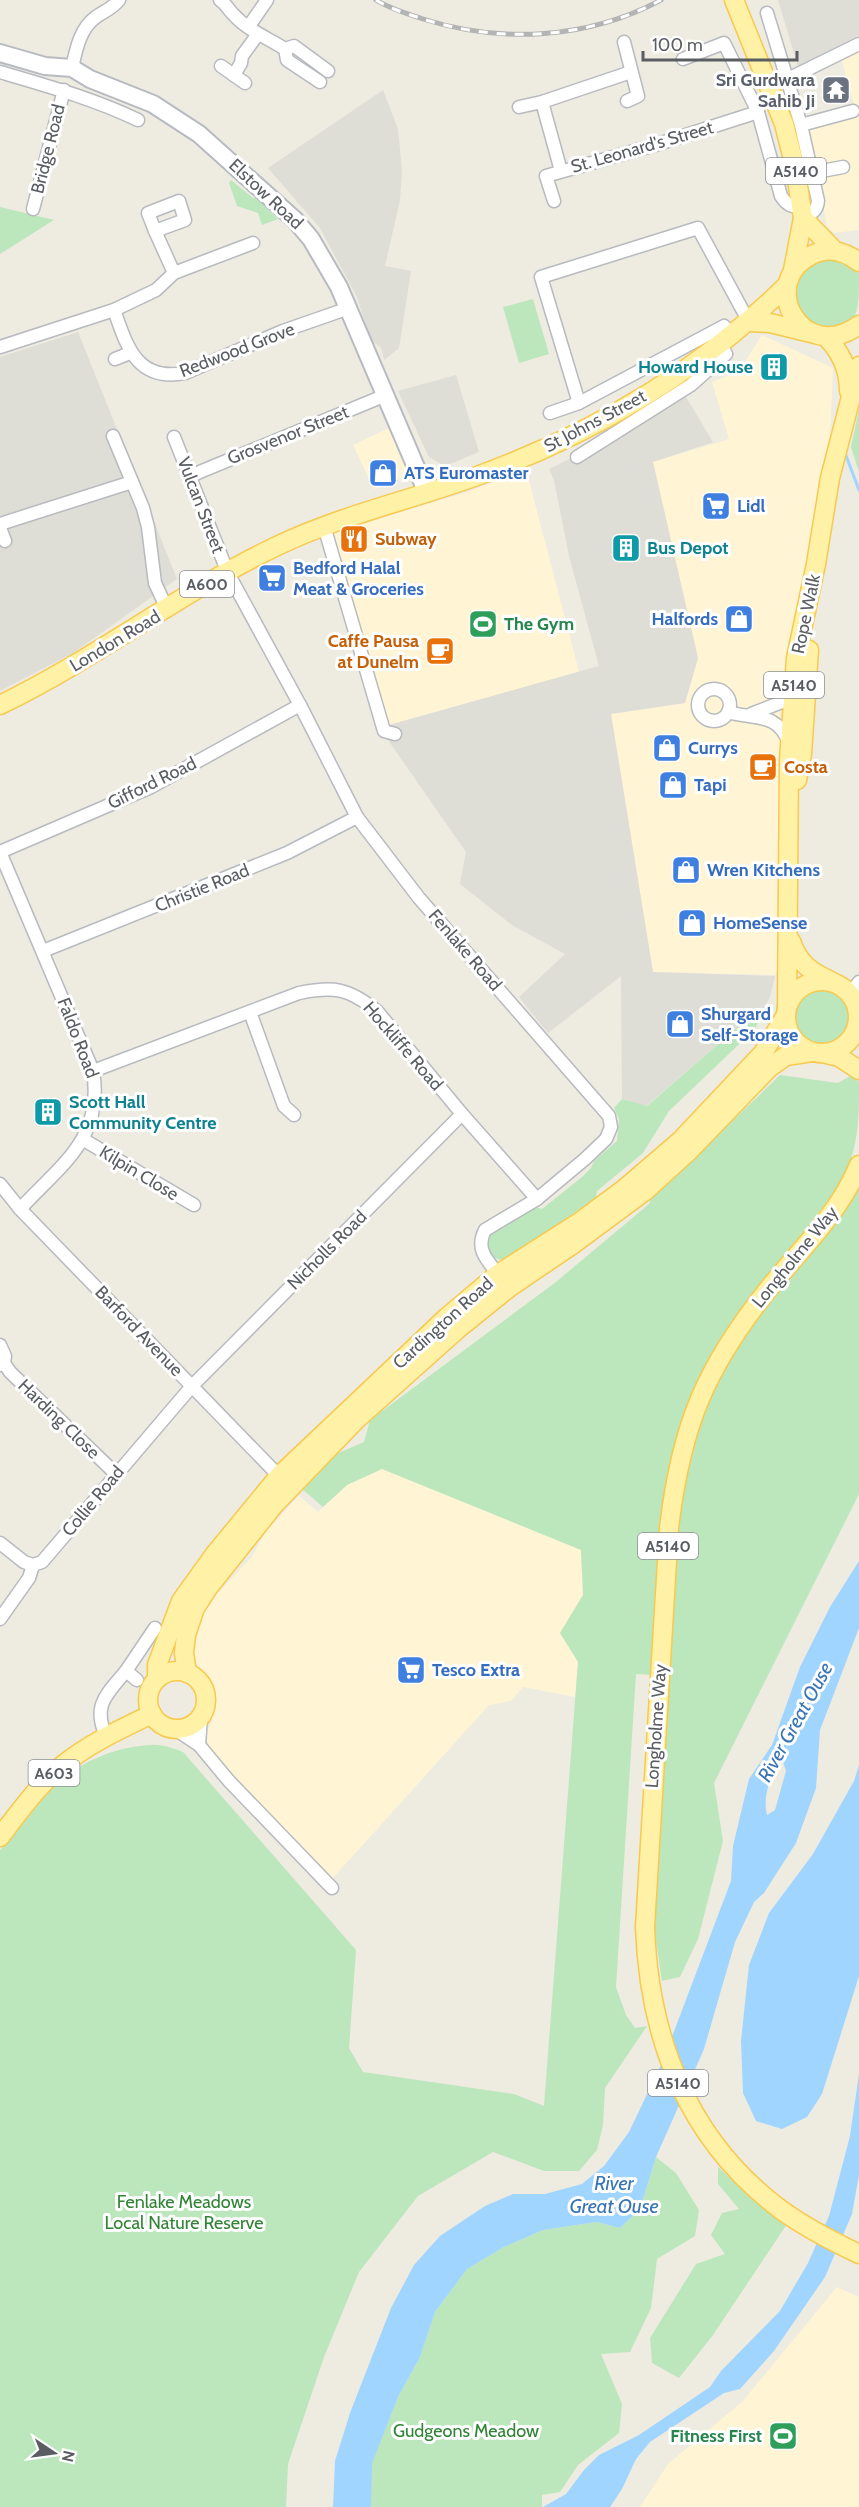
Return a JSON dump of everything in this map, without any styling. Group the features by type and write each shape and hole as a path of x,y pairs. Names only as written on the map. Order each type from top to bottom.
{"main road":[{"name":"A5140","path":"734,0 784,124 795,167 803,213 790,277"},
{"path":"803,213 825,243 845,251 859,262"},
{"name":"A600","path":"790,277 807,257 820,252 845,251"},
{"name":"St Johns Street","path":"427,493 507,464 564,440 634,404 749,322 790,277"},
{"name":"Rope Walk","path":"790,277 789,306 795,318 819,335 841,356 848,371 849,401"},
{"path":"749,322 770,323 819,335 849,332 859,325"},
{"name":"Rope Walk","path":"787,1011 789,934 786,897 790,808 789,744 794,675 830,478 859,366"},
{"name":"London Road","path":"0,705 67,670 228,573 278,546 324,526 427,493"},
{"name":"Rope Walk","path":"790,808 802,754 816,564"},
{"name":"Rope Walk","path":"789,934 801,962 814,973 831,981"},
{"path":"817,1052 833,1052 850,1041 855,1033 859,1020 854,987 820,980 799,989 792,997 787,1011 789,1032 795,1041 817,1052 839,1058 859,1070"},
{"name":"Cardington Road","path":"157,1679 157,1665 181,1601 214,1555 279,1476 447,1317 498,1275 590,1215 681,1140 764,1053 787,1011"},
{"name":"Cardington Road","path":"188,1673 184,1653 186,1635 195,1608 208,1588 274,1505 356,1420 459,1328 510,1287 645,1191 690,1150 770,1067 786,1056 817,1052"},
{"name":"Longholme Way","path":"853,2251 781,2210 739,2172 701,2123 675,2076 657,2022 649,1980 645,1927 666,1577 672,1505 684,1439 706,1384 726,1347 757,1303 831,1212 859,1165"},
{"path":"175,1671 188,1673 203,1686 206,1702 201,1716 189,1726 171,1728 159,1723 148,1703 149,1690 157,1679 165,1673 175,1671"},
{"name":"A603","path":"0,1837 23,1807 63,1764 106,1736 152,1714"},
{"name":"A603","path":"124,1728 171,1728"}],"street":[{"path":"72,68 83,31 89,22 119,0"},
{"path":"220,0 232,14 253,30 285,49 287,60 318,86 331,68 294,46 285,49"},
{"path":"234,75 267,0"},
{"path":"683,59 724,42 758,112 781,196 786,203 803,213 818,208 801,125 767,13"},
{"path":"624,42 638,96 627,101"},
{"path":"788,79 859,44"},
{"name":"Elstow Road","path":"0,53 45,66 72,68 90,79 153,104 199,134 270,195 304,229 324,259 349,308 427,493"},
{"path":"221,66 245,82"},
{"path":"0,72 64,90 111,107 138,120"},
{"path":"519,107 542,102 631,72"},
{"name":"Bridge Road","path":"33,209 64,90"},
{"name":"St. Leonard's Street","path":"542,102 561,171"},
{"path":"801,125 853,111"},
{"name":"St. Leonard's Street","path":"554,201 546,176 655,145 758,112"},
{"path":"811,173 843,167"},
{"path":"579,403 541,277 698,228 749,322"},
{"path":"155,231 174,273"},
{"path":"0,347 114,310 156,290 174,273 253,243"},
{"name":"Redwood Grove","path":"130,353 141,364 153,371 173,376 283,331 349,308"},
{"path":"114,310 130,353 115,359"},
{"path":"550,413 579,403 724,326 726,354 691,385 577,457"},
{"name":"Grosvenor Street","path":"190,476 386,395"},
{"path":"113,436 148,527 156,588 167,609"},
{"name":"Vulcan Street","path":"174,437 228,573"},
{"path":"4,541 0,526 132,482"},
{"path":"324,526 384,731 395,734"},
{"name":"Fenlake Road","path":"228,573 300,705 357,818 419,898 609,1116 611,1128 606,1139 537,1199 485,1230 480,1247 483,1255 498,1275"},
{"path":"750,715 782,702 794,675"},
{"name":"Gifford Road","path":"0,852 151,787 300,705"},
{"path":"728,711 750,715 778,725 789,744"},
{"name":"Christie Road","path":"43,951 287,853 357,818"},
{"name":"Faldo Road","path":"0,852 93,1071 97,1091 95,1110 84,1140 21,1209"},
{"name":"Hockliffe Road","path":"93,1071 299,993 324,988 340,989 360,997 376,1011 537,1199"},
{"path":"249,1012 284,1106 294,1115"},
{"name":"Nicholls Road","path":"192,1386 462,1114"},
{"name":"Kilpin Close","path":"84,1140 194,1205"},
{"name":"Barford Avenue","path":"0,1184 21,1209 279,1476"},
{"name":"Harding Close","path":"0,1345 5,1356 2,1364 116,1474"},
{"name":"Collie Road","path":"0,1619 29,1578 33,1565 42,1562 192,1386"},
{"path":"0,1543 24,1562 33,1565"},
{"path":"106,1736 99,1721 99,1709 156,1628"},
{"path":"126,1671 137,1680"},
{"path":"200,1745 201,1716"},
{"path":"171,1728 200,1745 229,1781 332,1888"}],"shaded area":[{"path":"778,0 859,0 859,35 798,66"},
{"path":"859,52 859,230 834,233 827,227 809,128 857,116 842,61"},
{"path":"383,90 398,129 402,171 400,200 385,266 411,271 399,348 384,360 381,347 371,341 357,297 320,228 268,168"},
{"path":"78,332 177,579 73,653 0,691 0,357"},
{"path":"762,335 833,368 829,464 787,680 780,698 781,733 784,740 777,904 781,958 775,975 653,972 611,714 685,703 698,658 653,462 729,439 712,382 739,371"},
{"path":"456,375 479,452 445,466 429,457 398,391"},
{"path":"686,397 713,442 653,462 698,658 685,703 611,714 653,972 775,976 770,997 761,1014 739,1026 646,1106 622,1099 621,976 548,1033 519,997 565,954 512,925 460,884 466,852 388,740 389,725 599,666 569,556 554,480 549,469 629,430"},
{"path":"391,427 406,466 400,479 374,489 353,445"},
{"path":"526,469 579,672 389,725 332,531 468,492"},
{"path":"382,1469 581,1550 583,1595 560,1633 578,1662 575,1697 523,1687 511,1701 489,1705 332,1879 208,1749 207,1731 213,1720 207,1677 194,1663 191,1655 196,1629 209,1602 251,1558 266,1531 299,1496 318,1512 347,1485"},
{"path":"837,2287 859,2297 859,2507 640,2507 668,2464 743,2401"}],"green space":[{"path":"231,180 253,198 260,198 268,204 268,210 278,219 262,225 258,213 237,206 229,183"},
{"path":"0,207 54,220 0,254"},
{"path":"834,258 859,273 857,311 848,323 840,326 813,326 795,302 795,284 803,271 810,266 825,259"},
{"path":"533,299 549,354 519,363 503,307"},
{"path":"859,409 859,472 851,447"},
{"path":"822,988 833,990 842,996 848,1005 850,1016 848,1027 842,1036 833,1042 822,1044 811,1042 802,1036 796,1027 794,1016 796,1005 802,996 811,990"},
{"path":"761,1014 755,1029 669,1111 643,1153 597,1191 596,1197 510,1259 503,1260 491,1256 486,1242 493,1231 536,1207 542,1209 582,1177 594,1161 617,1141 619,1119 614,1108 622,1099 647,1106 739,1026"},
{"name":"Fenlake Meadows Local Nature Reserve","path":"780,1075 838,1083 852,1075 859,1082 855,1142 844,1178 748,1304 706,1369 689,1405 675,1445 652,1675 636,1674 616,1987 626,2015 635,2028 647,2026 605,2088 603,2125 597,2150 579,2171 544,2171 493,2152 418,2196 359,2272 324,2357 288,2464 286,2507 0,2507 0,1850 52,1789 85,1764 111,1753 138,1746 160,1745 183,1752 356,1950 349,2048 363,2072 514,2094 544,2106 578,1662 560,1633 583,1595 581,1550 382,1469 347,1485 323,1507 301,1488 336,1454 364,1442 370,1420 556,1282 649,1204 651,1199"},
{"path":"859,1178 859,1494 714,1783 723,1841 698,1939 680,1977 662,1981 655,1934 655,1872 677,1516 694,1428 735,1342"},
{"name":"Gudgeons Meadow","path":"656,2157 676,2173 699,2210 695,2236 657,2259 651,2308 630,2352 601,2354 622,2404 619,2433 578,2465 560,2492 542,2495 542,2507 371,2507 371,2463 398,2397 420,2357 435,2312 467,2269 504,2247 543,2230 597,2222 620,2228 640,2209"},
{"path":"718,2167 754,2201 787,2224 713,2335 679,2378 652,2363 650,2338 696,2264 725,2254 711,2235 722,2213 739,2209 718,2184"}],"water":[{"name":"River Great Ouse","path":"859,1561 859,1628 820,1730 816,1788 796,1843 764,1893 754,1902 735,1942 704,2049 656,2157 640,2209 620,2228 597,2222 543,2230 504,2247 467,2269 435,2312 420,2357 398,2397 372,2463 371,2507 333,2507 335,2461 350,2413 391,2308 414,2265 440,2236 485,2206 513,2194 545,2194 582,2184 604,2166 629,2132 662,2063 731,1881 733,1846 749,1779 772,1745 800,1667 830,1607","holes":["782,1759 786,1771 775,1810 767,1815 768,1786"]},
{"path":"859,1765 859,1976 822,2094 807,2117 782,2129 756,2121 743,2093 741,2041 749,1965 769,1913 813,1854 854,1781"},
{"path":"859,2074 859,2175 852,2214 825,2277 774,2351 740,2389 724,2393 650,2442 636,2459 622,2489 610,2507 543,2507 566,2494 599,2455 639,2435 710,2387 721,2371 780,2311 808,2263 829,2216 850,2136"}],"waterway":[{"path":"845,453 859,490"}],"railway":[{"path":"376,0 405,13 453,27 514,34 544,34 574,30 604,23 661,0"}],"place":[{"name":"Sri Gurdwara Sahib Ji","path":"836,90"},
{"name":"Howard House","path":"774,367"},
{"name":"ATS Euromaster","path":"383,473"},
{"name":"Lidl","path":"716,506"},
{"name":"Subway","path":"354,539"},
{"name":"Bus Depot","path":"626,548"},
{"name":"Bedford Halal Meat & Groceries","path":"272,578"},
{"name":"Halfords","path":"739,619"},
{"name":"The Gym","path":"483,624"},
{"name":"Caffe Pausa at Dunelm","path":"440,651"},
{"name":"Currys","path":"667,748"},
{"name":"Costa","path":"763,767"},
{"name":"Tapi","path":"673,785"},
{"name":"Wren Kitchens","path":"686,870"},
{"name":"HomeSense","path":"692,923"},
{"name":"Shurgard Self-Storage","path":"680,1024"},
{"name":"Scott Hall Community Centre","path":"48,1112"},
{"name":"Tesco Extra","path":"411,1670"},
{"name":"Fitness First","path":"783,2436"}]}
